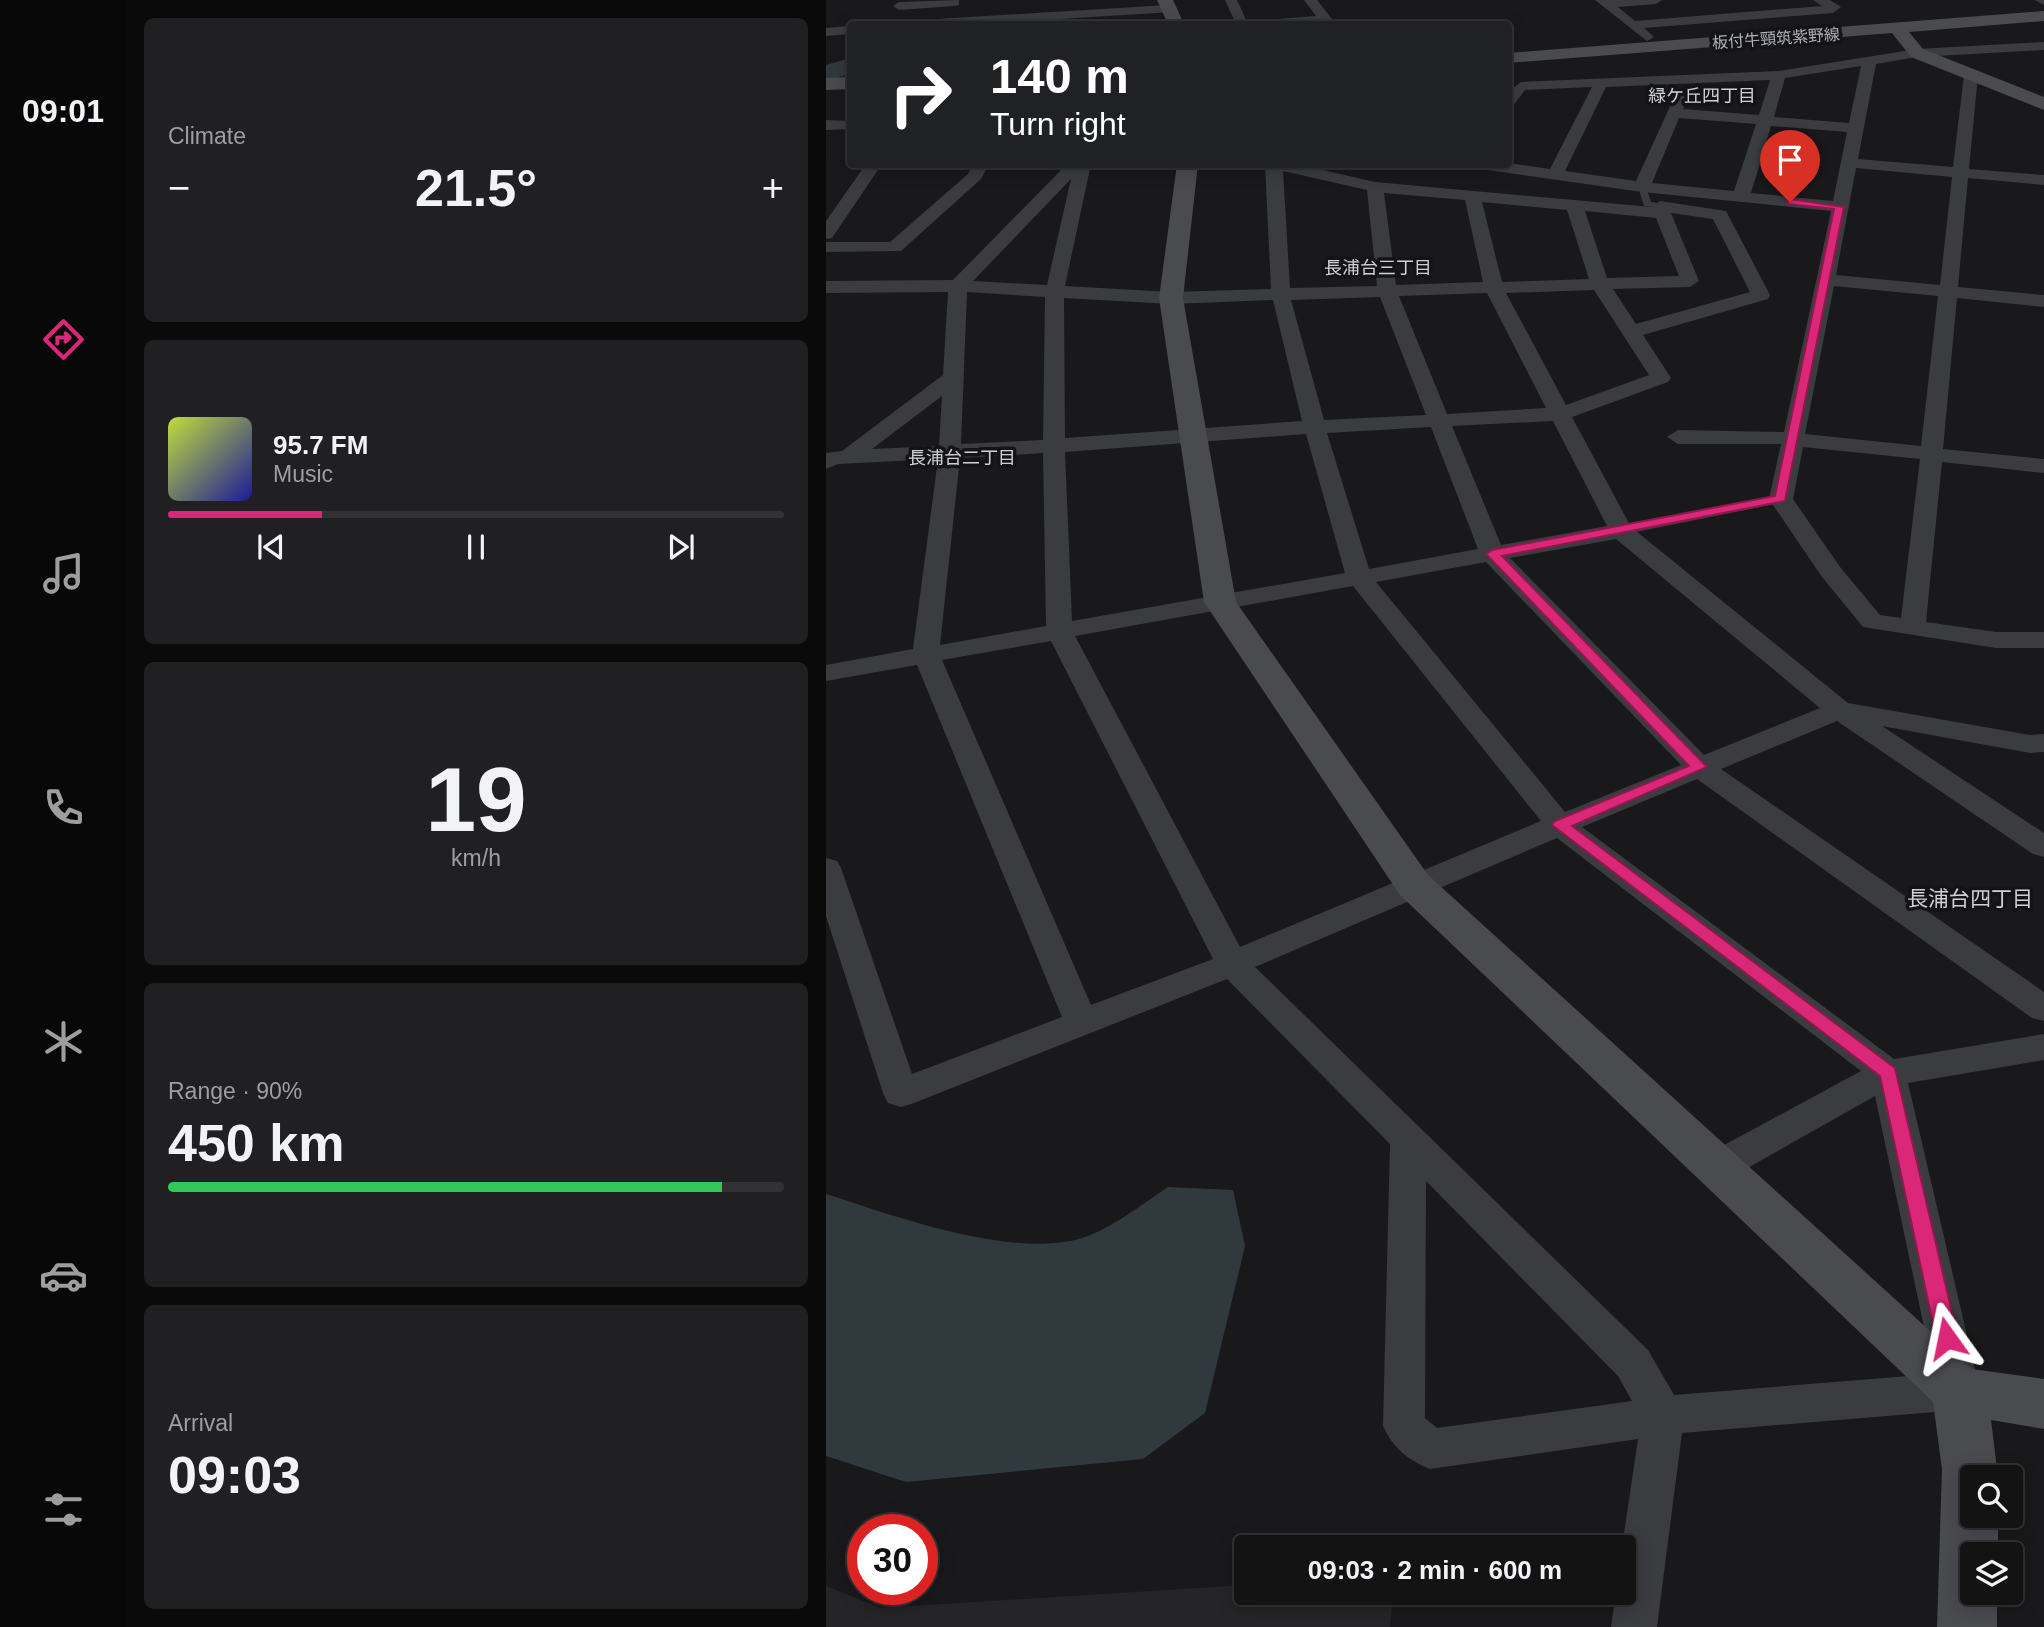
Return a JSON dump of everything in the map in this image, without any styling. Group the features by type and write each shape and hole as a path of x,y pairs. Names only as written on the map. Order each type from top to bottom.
{"street":[{"path":"1081,0 1085,14"},
{"path":"1231,0 1241,21"},
{"path":"1301,21 1325,19 1310,0"},
{"path":"1603,2 1656,0"},
{"path":"1632,25 1833,9 1835,6 1819,0"},
{"path":"900,21 897,3 972,1"},
{"path":"1603,2 1652,42"},
{"path":"970,21 1085,14 1167,4 1176,21"},
{"name":"板付牛頸筑紫野線","path":"1635,61 1652,42 2044,13"},
{"path":"1899,24 2044,30"},
{"path":"1899,24 1917,53 2044,104"},
{"name":"板付牛頸筑紫野線","path":"1512,55 1635,61 1899,24"},
{"path":"826,32 847,30"},
{"path":"1555,175 1601,83 1635,61 1689,79 1779,75 1917,53 2044,46"},
{"path":"1989,49 2022,61"},
{"path":"1870,59 1781,499 1831,572 1872,622 1996,640 2044,640"},
{"path":"1741,197 1779,75"},
{"path":"1913,628 1971,75"},
{"path":"828,80 847,77"},
{"path":"1642,187 1689,79"},
{"path":"828,80 847,83"},
{"path":"1512,98 1521,86 1601,83"},
{"path":"1674,113 1856,128"},
{"path":"826,125 847,125"},
{"path":"1849,163 2044,180"},
{"path":"826,234 871,168"},
{"path":"826,247 895,247 975,176 979,168"},
{"path":"1073,168 958,286 950,451 926,655 1082,1023"},
{"path":"1082,168 1055,291 1054,446 1059,631 1232,964 1633,1363 1663,1416 1634,1627"},
{"path":"1187,168 1171,298 1195,433 1220,602 1414,885 1715,1168 1959,1391"},
{"path":"1274,168 1281,296 1315,428 1359,577 1560,825 1888,1073 1959,1391 1970,1469 1967,1627"},
{"path":"1292,168 1375,187 1472,194 1576,207 1660,209 1720,215 1761,295 1631,332"},
{"path":"1507,168 1642,187 1839,207"},
{"path":"1375,187 1387,291 1492,554 1699,767 2044,1009"},
{"path":"1472,194 1494,288 1621,531 1839,710 2044,847"},
{"path":"837,459 1054,446 1195,433 1441,423 1562,414 1661,378 1600,284 1576,207"},
{"path":"826,287 958,286 1171,298 1690,281 1660,209"},
{"path":"1824,279 2044,301"},
{"path":"837,459 954,377"},
{"path":"1678,437 1763,436 2044,467"},
{"path":"826,673 1621,531"},
{"path":"826,868 901,1093 1232,964 1414,885 1839,710 2030,744 2044,743"},
{"path":"1715,1168 1888,1073 2044,1047"},
{"path":"1408,1140 1404,1426 1430,1449 1663,1416 1959,1391 2044,1404"}],"lane":[{"path":"1642,187 1647,204 1660,209"},
{"path":"1621,531 1781,499"}],"shaded area":[{"path":"1168,1187 1233,1190 1245,1246 1205,1413 1143,1459 906,1482 826,1456 826,1194 947,1231 979,1238 1042,1244 1070,1241 1095,1233"},
{"path":"826,1586 847,1594 847,1605 874,1605 881,1608 1234,1586 1234,1605 1392,1605 1390,1627 826,1627"}],"waterway":[{"path":"826,73 847,67"}],"district":[{"name":"緑ケ丘四丁目","path":"1702,96"},
{"name":"長浦台三丁目","path":"1378,268"},
{"name":"長浦台二丁目","path":"962,458"},
{"name":"長浦台四丁目","path":"1970,899"}],"route":[{"path":"1790,202 1839,207 1781,499 1492,554 1699,767 1560,825 1888,1073 1947,1338"}]}
